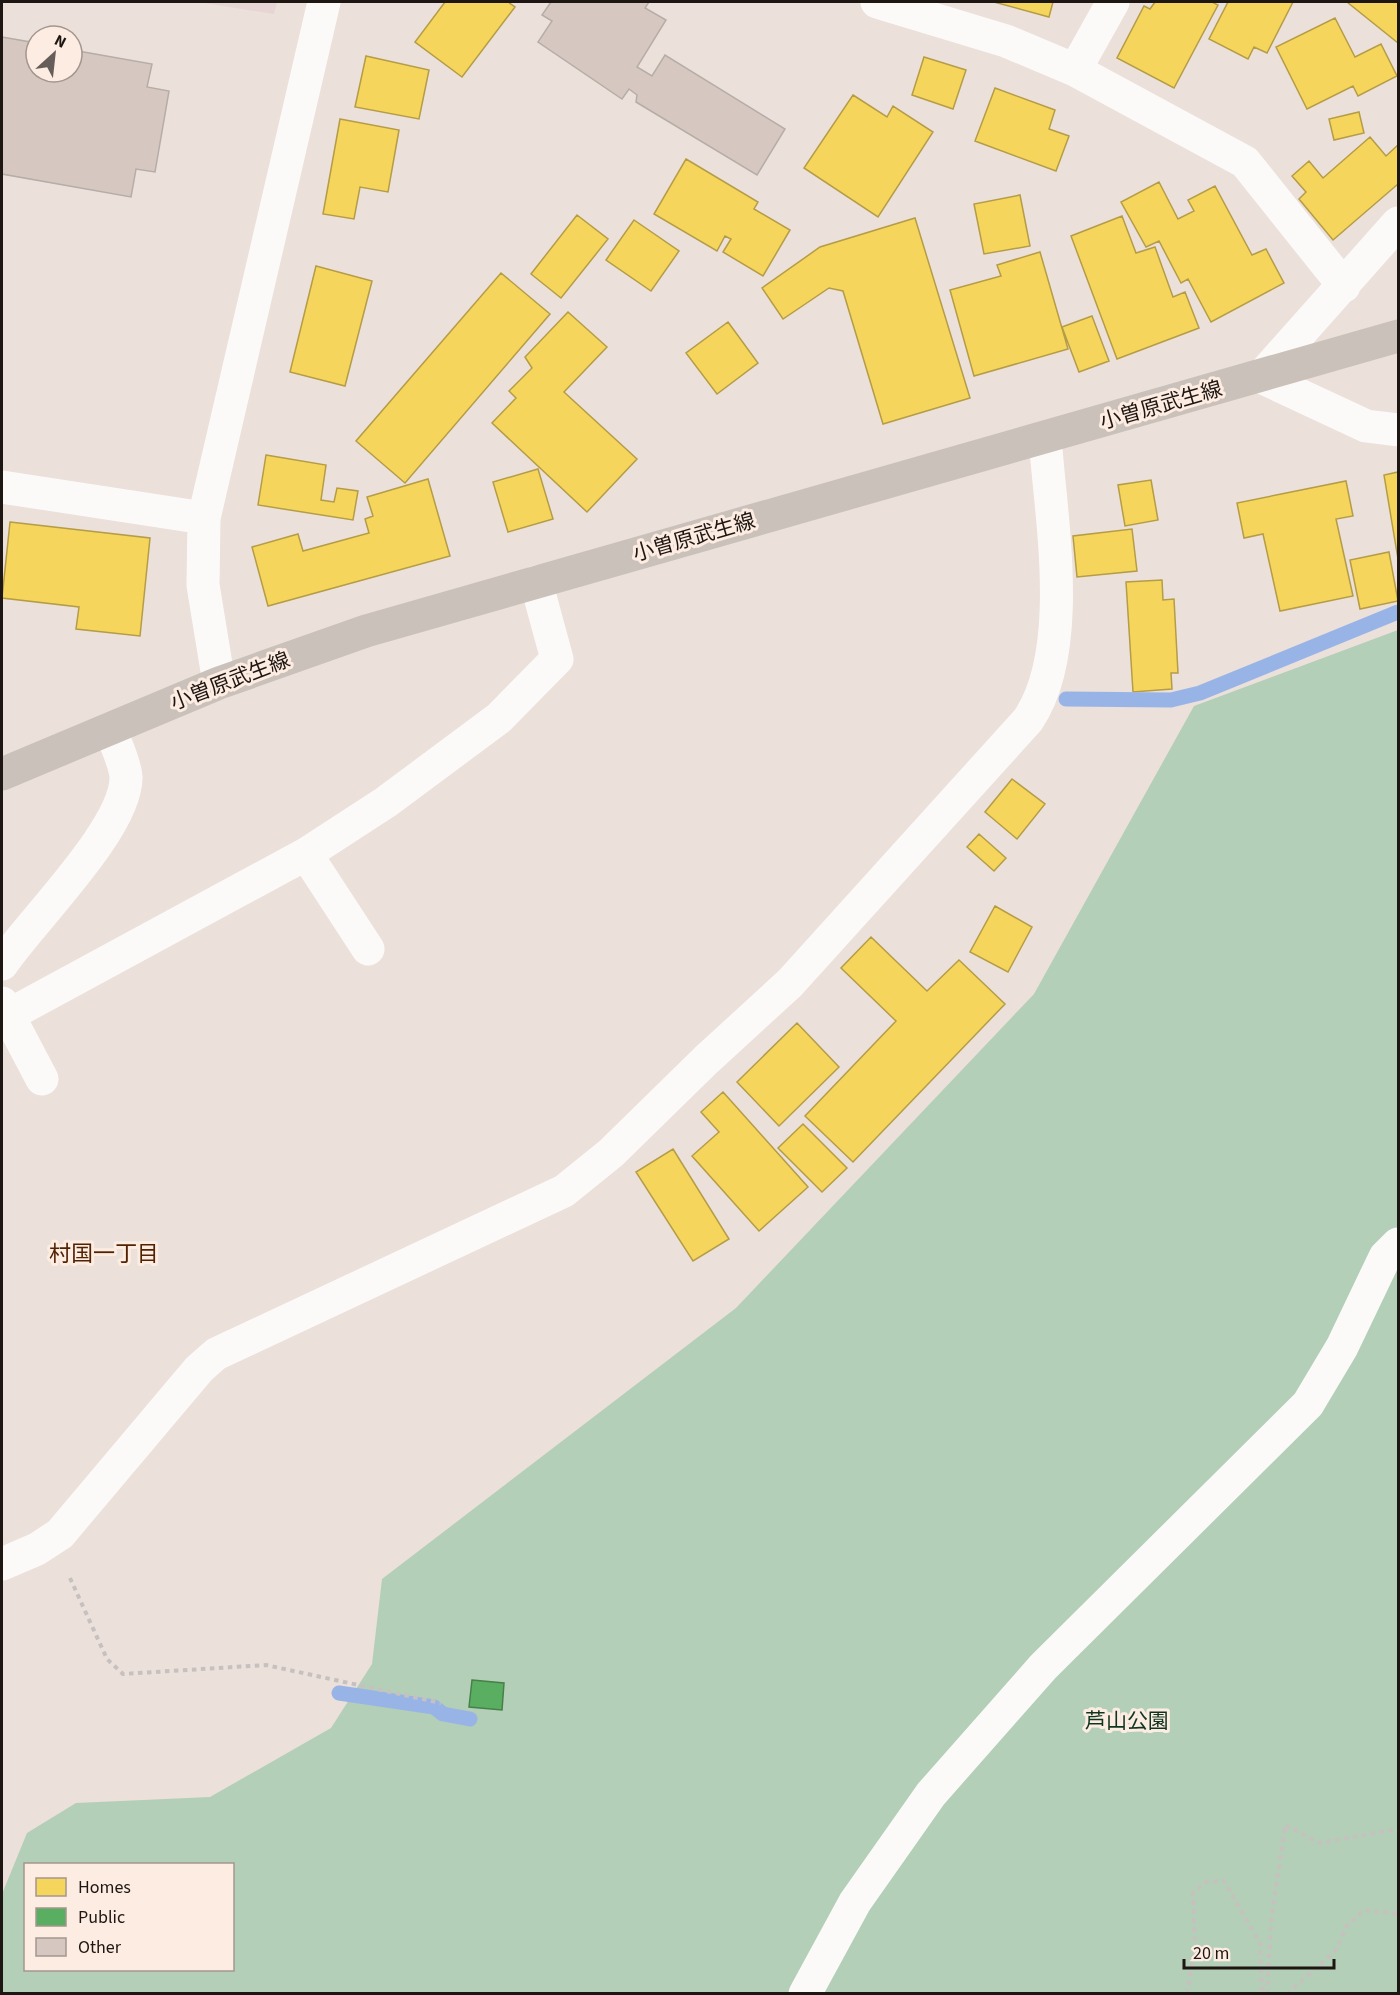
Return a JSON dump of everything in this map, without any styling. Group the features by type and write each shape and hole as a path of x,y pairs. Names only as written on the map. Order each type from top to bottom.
{"main road":[{"name":"小曽原武生線","path":"2,774 219,683 366,632 1398,336"}],"street":[{"path":"219,683 203,585 204,518 324,2"},
{"path":"877,2 1006,42 1075,70 1245,162 1344,286"},
{"path":"1075,70 1113,2"},
{"path":"1398,223 1261,377 1366,426 1398,430"},
{"path":"2,1564 60,1534 199,1369 216,1354 564,1191 611,1154 706,1059 790,983 986,768 1028,720 1040,702 1048,679 1058,617 1045,438"},
{"path":"2,487 204,518"},
{"path":"42,1079 4,1009 306,854 386,802 499,718 557,659 536,582"},
{"path":"2,964 18,941 86,860 111,820 123,794 126,776 110,729"},
{"path":"306,854 368,949"},
{"path":"805,1994 855,1902 931,1794 1042,1667 1308,1404 1342,1347 1385,1257 1398,1244"}],"path":[{"path":"50,1540 76,1587 107,1659 123,1674 266,1665 441,1703"},
{"path":"1264,1994 1271,1922 1285,1825 1319,1843 1398,1829"},
{"path":"1186,1994 1195,1948 1193,1893 1206,1881 1224,1881 1260,1943 1264,1994"},
{"path":"1287,1994 1336,1950 1346,1927 1364,1910 1398,1914"}],"shaded area":[{"path":"198,2 277,2 274,14"}],"green space":[{"name":"芦山公園","path":"1398,630 1398,1993 2,1994 2,1894 27,1833 76,1803 210,1797 331,1728 372,1664 382,1579 736,1308 1034,994 1194,706"}],"building: Homes":[{"path":"445,2 508,2 515,7 462,77 415,42"},
{"path":"994,2 1053,2 1049,17"},
{"path":"1155,2 1212,2 1218,5 1174,88 1117,58 1144,6 1150,9"},
{"path":"1228,2 1293,2 1267,53 1254,47 1248,59 1209,39"},
{"path":"1347,2 1398,2 1398,43"},
{"path":"1335,18 1355,57 1381,44 1397,76 1358,96 1353,86 1307,109 1276,47"},
{"path":"366,56 429,70 419,119 355,107"},
{"path":"924,57 966,70 953,109 912,95"},
{"path":"995,88 1055,110 1049,129 1069,136 1056,171 975,141"},
{"path":"853,95 887,117 893,106 933,132 878,217 804,168"},
{"path":"1359,112 1364,133 1334,140 1329,119"},
{"path":"340,119 399,130 388,192 360,187 354,219 323,214"},
{"path":"1370,137 1386,156 1398,145 1398,184 1333,240 1299,199 1306,192 1292,176 1309,161 1323,178"},
{"path":"686,159 758,202 754,209 790,230 763,276 723,252 731,239 725,236 717,251 654,214"},
{"path":"1159,182 1178,219 1194,211 1188,200 1215,186 1252,255 1266,249 1284,283 1211,322 1188,279 1181,283 1159,241 1146,247 1121,202"},
{"path":"1020,195 1030,246 984,254 974,204"},
{"path":"577,215 608,239 561,298 531,274"},
{"path":"1122,216 1136,253 1155,247 1173,297 1185,292 1199,328 1117,359 1071,236"},
{"path":"915,218 970,398 883,424 843,291 829,288 783,319 762,288 820,247"},
{"path":"634,220 679,251 651,291 606,260"},
{"path":"1040,252 1068,349 974,376 950,290 1001,276 997,265"},
{"path":"316,266 372,281 345,386 290,372"},
{"path":"501,273 550,314 405,483 356,441"},
{"path":"568,312 607,347 564,392 637,459 587,512 492,423 516,398 509,391 532,368 525,357"},
{"path":"1092,316 1109,361 1079,372 1062,327"},
{"path":"728,322 758,363 717,394 686,353"},
{"path":"266,455 326,465 321,500 334,502 337,488 358,491 353,520 258,505"},
{"path":"538,469 553,519 508,532 493,482"},
{"path":"1398,472 1398,559 1384,475"},
{"path":"428,479 450,556 268,606 252,547 298,534 303,551 369,533 365,519 373,516 367,497"},
{"path":"1151,480 1158,520 1125,526 1118,485"},
{"path":"1346,481 1353,516 1336,519 1353,596 1280,611 1263,534 1244,538 1237,503"},
{"path":"10,522 150,538 140,636 76,629 79,607 2,598"},
{"path":"1132,529 1137,571 1077,577 1073,536"},
{"path":"1389,552 1398,601 1360,609 1350,560"},
{"path":"1162,580 1163,600 1174,599 1178,673 1171,673 1172,689 1133,692 1126,582"},
{"path":"1012,779 1045,804 1017,839 985,812"},
{"path":"979,834 1006,858 994,871 967,847"},
{"path":"995,906 1032,927 1008,972 970,952"},
{"path":"871,937 927,991 959,960 1005,1004 853,1162 805,1116 896,1021 841,968"},
{"path":"797,1023 839,1067 779,1126 737,1082"},
{"path":"723,1092 808,1187 759,1231 692,1156 719,1132 701,1112"},
{"path":"803,1124 847,1168 822,1192 778,1148"},
{"path":"673,1149 729,1239 693,1261 636,1172"}],"building: Public":[{"path":"472,1680 504,1683 502,1710 469,1707"}],"building: Other":[{"path":"551,2 649,2 645,8 666,20 637,67 652,76 665,55 785,129 757,175 636,102 637,95 629,89 622,99 538,42 552,21 542,15"},
{"path":"2,37 24,41 24,84 84,84 84,52 152,64 147,87 169,91 155,172 136,169 131,197 2,174"}],"waterway":[{"path":"1066,699 1171,700 1200,693 1398,612"},
{"path":"339,1693 434,1707 443,1714 470,1719"}],"district":[{"name":"村国一丁目","path":"104,1253"}]}
